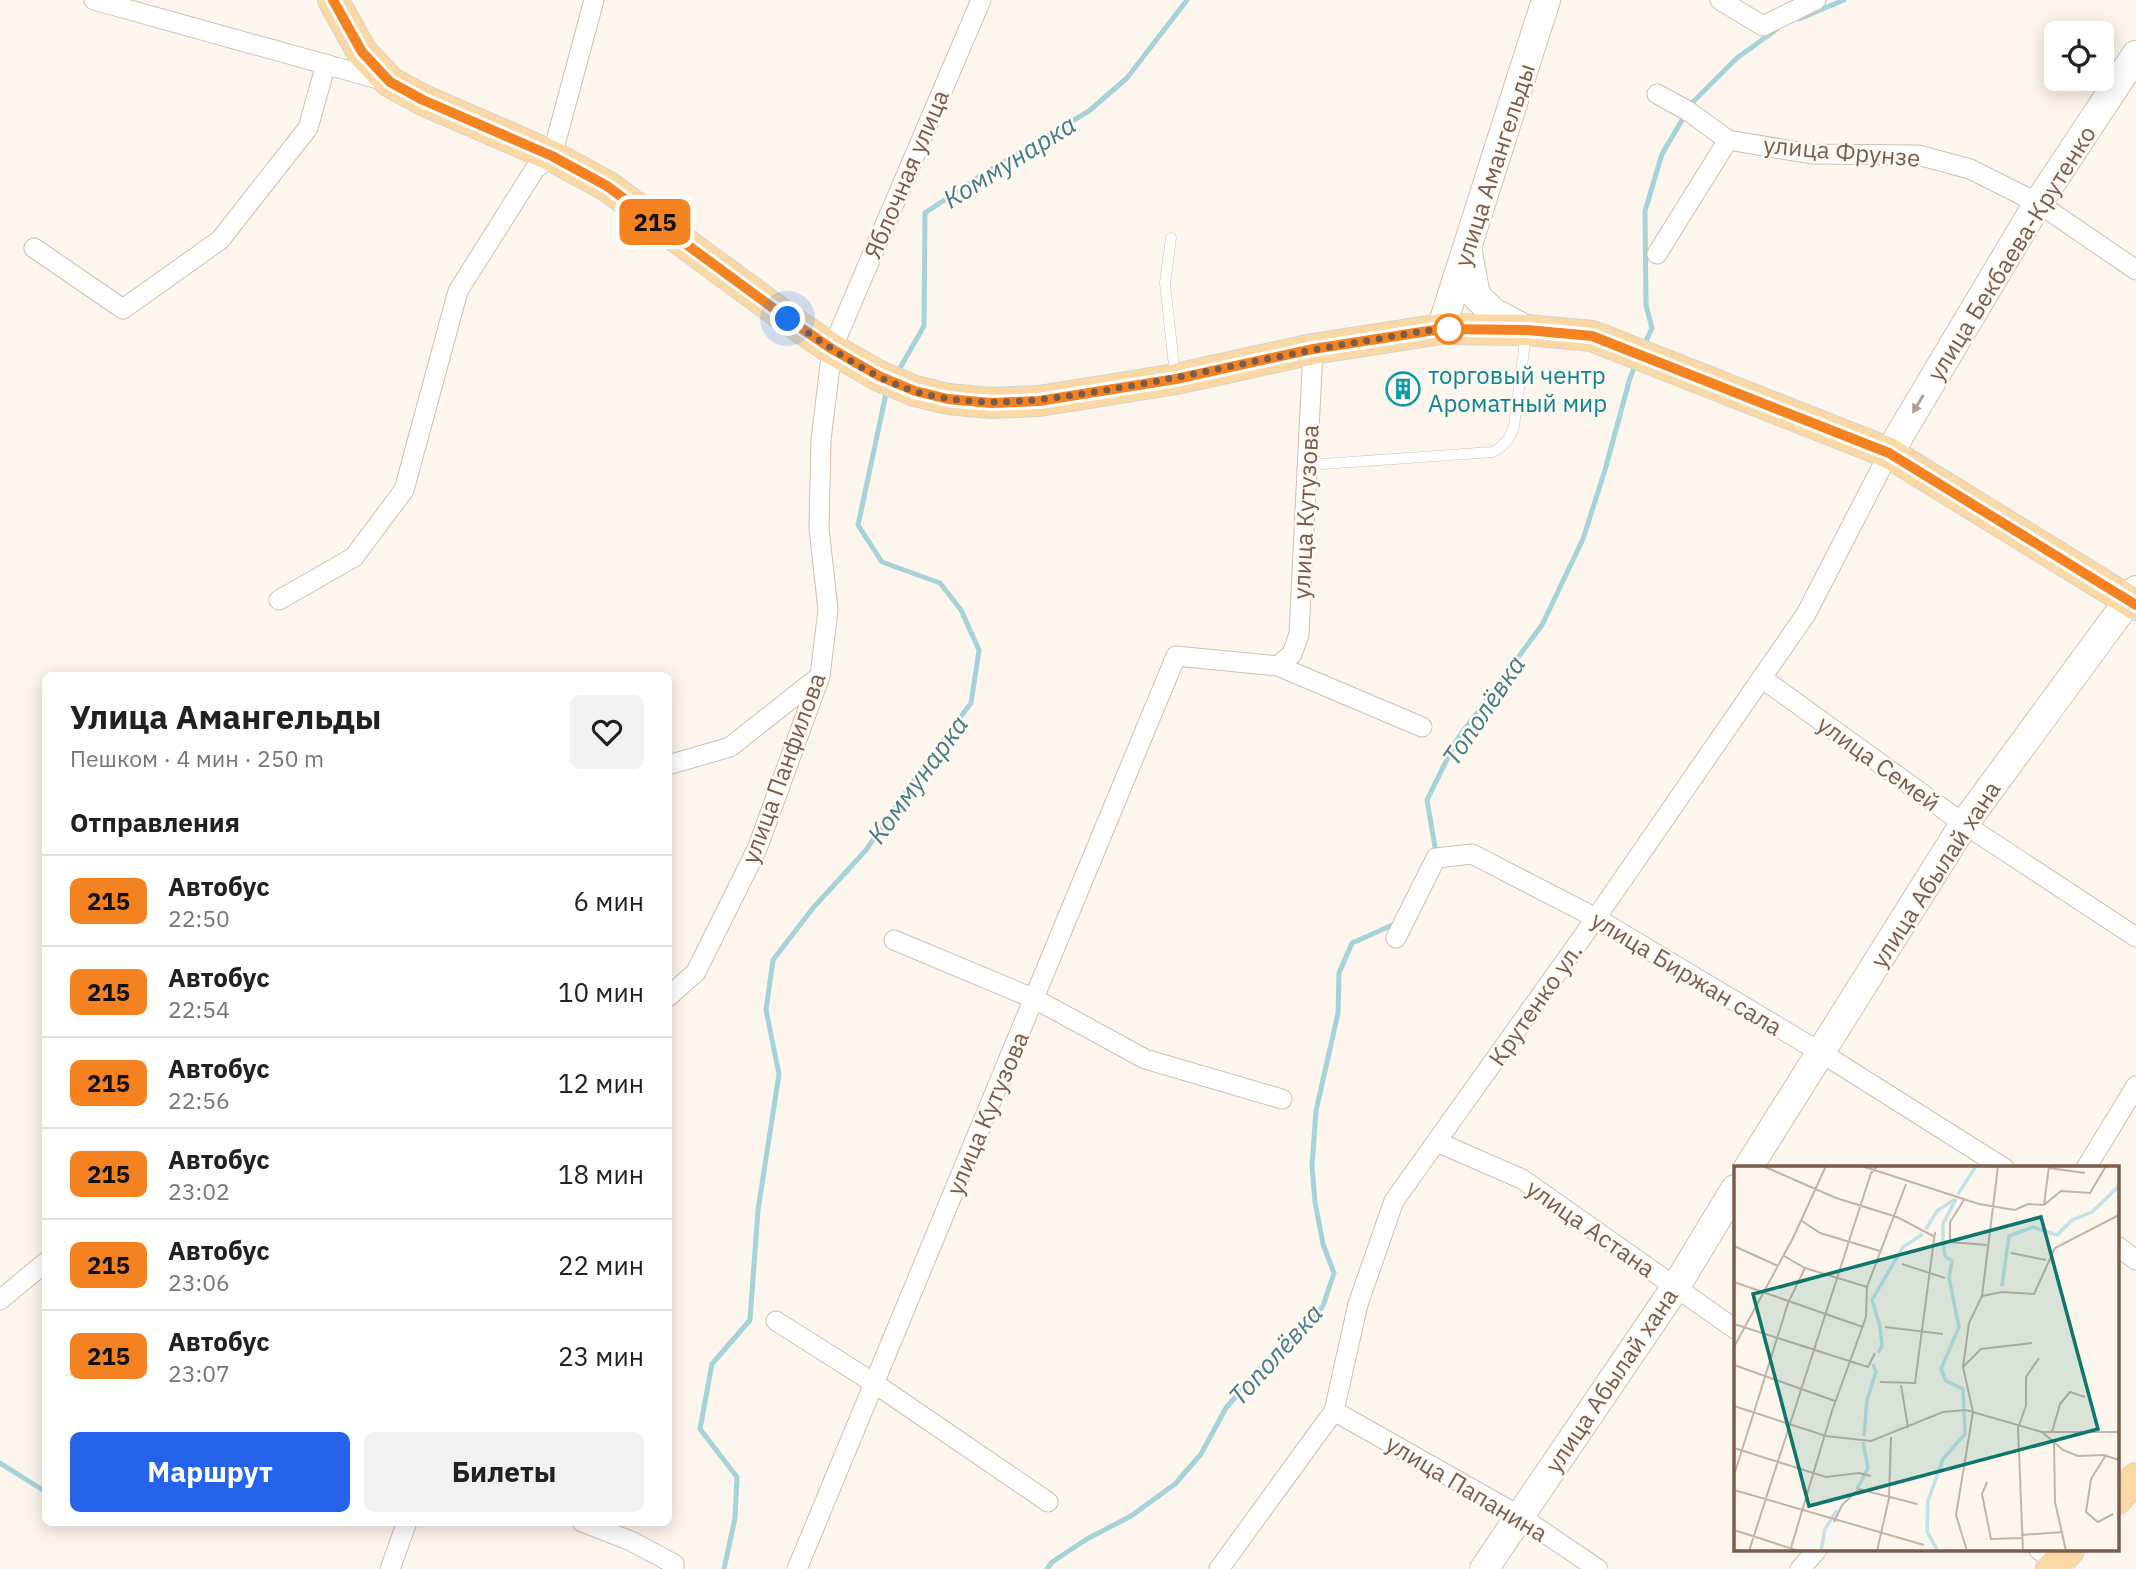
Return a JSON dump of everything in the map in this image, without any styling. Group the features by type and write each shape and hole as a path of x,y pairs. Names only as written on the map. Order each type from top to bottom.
{"main road":[{"path":"333,0 362,52 390,82 423,100 552,156 607,186 832,349 879,376 915,391 948,399 991,403 1039,401 1176,379 1313,349 1441,329 1527,330 1592,336 1889,453 2134,598"},
{"path":"2118,1498 2136,1478"}],"street":[{"path":"94,0 390,82"},
{"path":"279,600 354,557 404,490 458,291 535,169 552,156 594,0"},
{"name":"Яблочная улица","path":"832,349 981,0"},
{"name":"улица Амангельды","path":"1441,329 1546,0"},
{"path":"1720,0 1763,26 1816,0"},
{"name":"улица Бекбаева-Крутенко","path":"1889,453 2038,203 2136,55"},
{"path":"34,248 123,309 220,240 308,128 326,64"},
{"name":"улица Фрунзе","path":"1657,94 1688,111 1728,140 1811,153 1918,155 1970,169 2038,203 2136,270"},
{"name":"улица Фрунзе","path":"1657,254 1728,140"},
{"path":"1467,248 1476,296 1493,312 1527,330"},
{"name":"улица Панфилова","path":"672,994 696,972 757,849 820,676 828,610 819,528 821,440 832,349"},
{"name":"улица Кутузова","path":"797,1569 1176,656 1278,666 1292,654 1299,634 1313,349"},
{"name":"Крутенко ул.","path":"1219,1569 1334,1411 1358,1304 1394,1201 1763,679 1806,614 1889,453"},
{"name":"улица Абылай хана","path":"1749,1166 1964,824 2134,598"},
{"path":"1278,666 1422,727"},
{"path":"672,764 730,747 820,676"},
{"name":"улица Семей","path":"1763,679 1964,824 2136,937"},
{"name":"улица Биржан сала","path":"1396,938 1437,858 1472,854 1596,918 1819,1052 2001,1166"},
{"path":"894,940 1035,999 1145,1059 1282,1099"},
{"path":"2087,1166 2136,1086"},
{"name":"улица Астана","path":"1437,1142 1522,1179 1734,1328"},
{"name":"улица Абылай хана","path":"1484,1569 1518,1515 1675,1287 1734,1191"},
{"path":"2118,1247 2136,1260"},
{"path":"0,1300 42,1265"},
{"path":"776,1321 874,1382 1048,1502"},
{"name":"улица Папанина","path":"1334,1411 1518,1515 1598,1569"},
{"path":"390,1569 406,1526"},
{"path":"592,1526 631,1541 674,1564 674,1569"},
{"path":"1800,1569 1815,1552"}],"lane":[{"path":"1171,238 1165,283 1176,379"},
{"path":"1308,465 1493,452 1503,446 1514,426 1527,330"}],"waterway":[{"name":"Коммунарка","path":"896,375 924,326 925,213 977,178 1089,111 1127,78 1187,0"},
{"name":"Тополёвка","path":"1799,19 1844,0"},
{"name":"Тополёвка","path":"1643,348 1652,328 1646,305 1645,211 1662,154 1692,103 1737,58 1777,29"},
{"name":"Тополёвка","path":"1436,853 1427,800 1456,741 1542,625 1583,539 1636,363"},
{"name":"Коммунарка","path":"724,1569 735,1518 737,1477 700,1429 712,1364 750,1320 758,1210 779,1074 766,1010 773,960 813,908 866,850 971,703 979,650 961,610 940,583 882,562 858,525 887,389"},
{"name":"Тополёвка","path":"1047,1569 1052,1562 1087,1539 1131,1516 1175,1484 1201,1454 1226,1408 1262,1366 1297,1337 1323,1306 1334,1273 1323,1244 1312,1166 1316,1111 1338,1013 1339,973 1352,943 1395,924"},
{"path":"0,1463 42,1489"}],"bus line":[{"name":"215","path":"333,0 362,52 390,82 423,100 552,156 607,186 832,349 879,376 915,391 948,399 991,403 1039,401 1176,379 1313,349 1441,329 1527,330 1592,336 1889,453 2136,605"}],"place":[{"name":"торговый чентр Ароматный мир","path":"1403,389"}],"route":[{"path":"788,319 879,376 915,391 948,399 991,403 1067,397 1176,379 1313,349 1449,329"}]}
